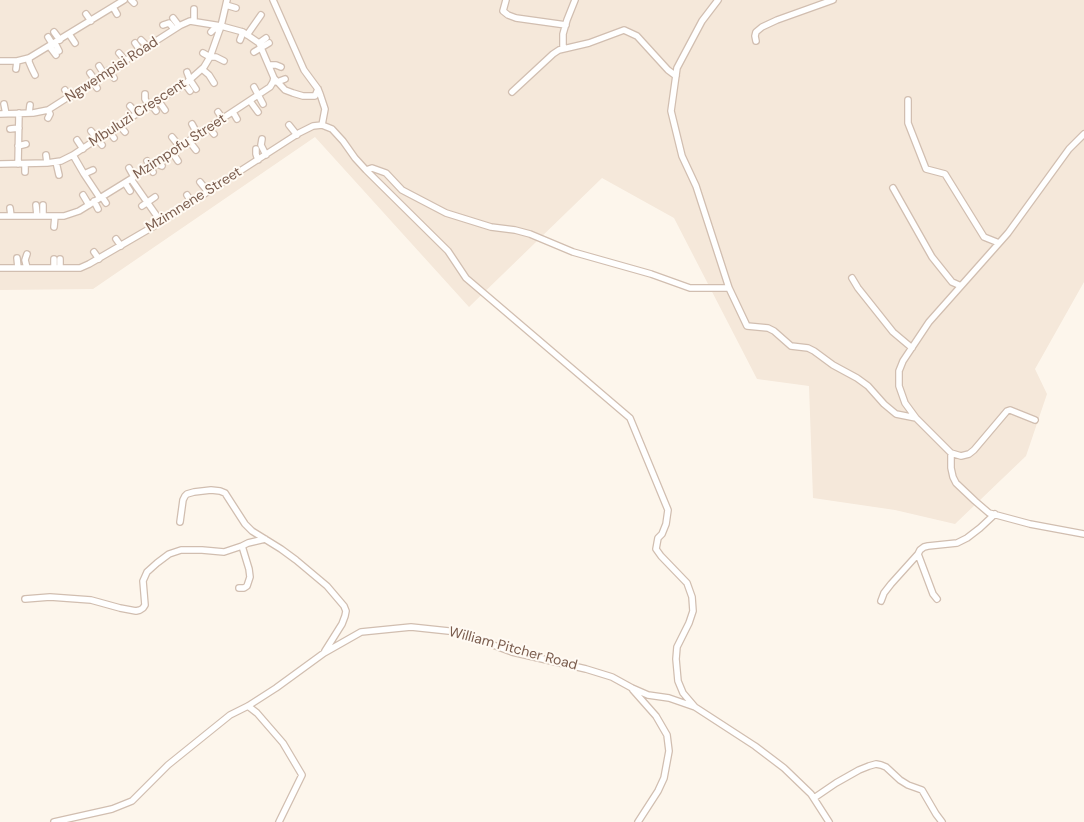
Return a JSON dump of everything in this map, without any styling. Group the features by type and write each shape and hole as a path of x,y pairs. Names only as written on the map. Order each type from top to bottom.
{"street":[{"path":"0,61 17,61 29,58 124,0"},
{"path":"273,0 304,70 318,89 325,110 322,125 332,129 366,170 448,251 466,278 630,418 668,510 666,524 658,538 656,549 687,583 692,597 693,611 690,623 677,647 676,659 678,681 683,693 695,706"},
{"path":"506,0 503,11 508,15 516,18 566,24"},
{"path":"563,49 563,34 574,0"},
{"path":"718,0 702,21 677,68 671,111 682,156 696,186 729,288 747,326 768,328 792,346 808,348 814,351 862,382 896,414 916,418"},
{"path":"756,42 756,32 762,27 833,0"},
{"path":"116,4 117,14"},
{"path":"218,9 226,5 236,8"},
{"name":"Mbuluzi Crescent","path":"0,164 56,162 73,155 187,82 202,69 210,57 226,5"},
{"path":"194,9 194,21"},
{"path":"86,14 91,21"},
{"path":"240,40 261,16"},
{"path":"173,18 176,30"},
{"name":"Ngwempisi Road","path":"3,114 52,110 82,88 111,71 132,54 190,21 220,28"},
{"path":"163,25 169,23 176,30"},
{"path":"211,32 220,28 245,34 260,45 269,65 269,73 286,90 303,96 315,96 318,89"},
{"path":"512,92 552,54 624,30 637,36 664,67 676,76"},
{"path":"54,32 54,44 57,53"},
{"path":"69,34 75,43"},
{"path":"48,37 54,44"},
{"path":"157,40 161,46"},
{"path":"254,52 268,40"},
{"path":"140,50 138,41 147,46"},
{"path":"119,53 125,60"},
{"path":"203,53 224,61"},
{"path":"29,58 35,75"},
{"path":"16,69 17,61"},
{"path":"269,65 281,67"},
{"path":"99,66 111,71 114,78"},
{"path":"202,69 214,83"},
{"path":"187,72 187,82 193,90"},
{"path":"90,73 97,88"},
{"path":"276,80 285,80"},
{"name":"Mzimpofu Street","path":"0,216 64,216 79,211 234,112 270,87 276,80"},
{"path":"78,82 82,88"},
{"path":"254,87 263,104"},
{"path":"64,90 70,97"},
{"path":"145,94 145,99 156,111"},
{"path":"158,100 165,110"},
{"path":"250,100 258,112"},
{"path":"908,100 908,123 926,169 945,174 984,237 999,243"},
{"path":"3,114 4,104"},
{"path":"30,105 30,113"},
{"path":"130,106 137,114"},
{"path":"48,118 52,110"},
{"path":"218,112 223,119"},
{"path":"234,112 237,119"},
{"path":"18,164 18,146 22,128 19,113"},
{"path":"126,122 131,126"},
{"path":"192,124 198,135"},
{"path":"119,125 125,132"},
{"path":"289,125 296,135"},
{"name":"Mzimnene Street","path":"0,268 80,268 94,258 121,246 192,203 296,135 313,126 322,125"},
{"path":"10,129 22,128"},
{"path":"209,128 214,134"},
{"path":"91,131 102,145"},
{"path":"109,131 114,138"},
{"path":"1035,420 1008,410 969,454 961,456 951,453 916,418 905,403 899,386 899,371 902,361 930,322 1008,233 1070,149 1084,134"},
{"path":"172,137 180,147"},
{"path":"262,139 261,145 266,155"},
{"path":"77,140 83,149"},
{"path":"189,141 196,150"},
{"path":"18,146 26,144"},
{"path":"256,149 258,160"},
{"path":"172,152 178,161"},
{"path":"46,155 47,163"},
{"path":"73,155 78,169 84,174 106,204"},
{"path":"56,162 59,175"},
{"path":"25,164 25,172"},
{"path":"39,164 39,171"},
{"path":"152,166 162,166"},
{"path":"129,168 145,205 161,222"},
{"path":"366,170 372,168 386,173 402,190 446,213 491,227 530,234 573,252 651,274 690,288 729,288"},
{"path":"84,174 93,170"},
{"path":"200,182 208,192"},
{"path":"125,183 130,191"},
{"path":"893,188 932,257 952,282 961,286"},
{"path":"83,195 98,209"},
{"path":"187,195 192,203"},
{"path":"145,205 155,197"},
{"path":"40,205 40,216"},
{"path":"10,208 10,216"},
{"path":"54,227 55,216"},
{"path":"116,239 121,246"},
{"path":"27,254 27,268"},
{"path":"17,258 18,268"},
{"path":"57,259 57,268"},
{"path":"852,278 893,332 912,348"},
{"path":"896,414 905,403"},
{"path":"951,453 951,468 956,483 989,513 1030,524 1084,534"},
{"path":"180,522 185,496 194,492 220,491 225,493 245,524 252,531 281,549 316,578 344,606 346,611 342,624 324,653"},
{"path":"881,601 891,584 924,547 957,543 967,538 995,514"},
{"path":"25,599 50,597 91,600 136,611 143,608 145,604 143,581 147,572 169,554 181,550 224,552 248,543 266,539"},
{"path":"239,588 246,586 250,577 242,546"},
{"path":"918,554 933,594 937,599"},
{"name":"William Pitcher Road","path":"54,822 112,809 132,800 168,765 230,715 276,688 324,653 361,632 412,627 458,632 512,652 612,677 648,695 669,698 695,706 784,768 811,794 829,822"},
{"path":"632,688 656,716 667,735 669,751 664,778 638,822"},
{"path":"248,706 257,713 283,743 302,775 279,822"},
{"path":"814,798 859,770 876,764 886,767 908,785 922,790 942,822"}],"shaded area":[{"path":"0,0 1084,0 1084,282 1035,369 1047,394 1026,456 955,524 895,510 813,498 809,386 757,379 674,218 602,178 469,307 315,137 93,289 0,290"}]}
